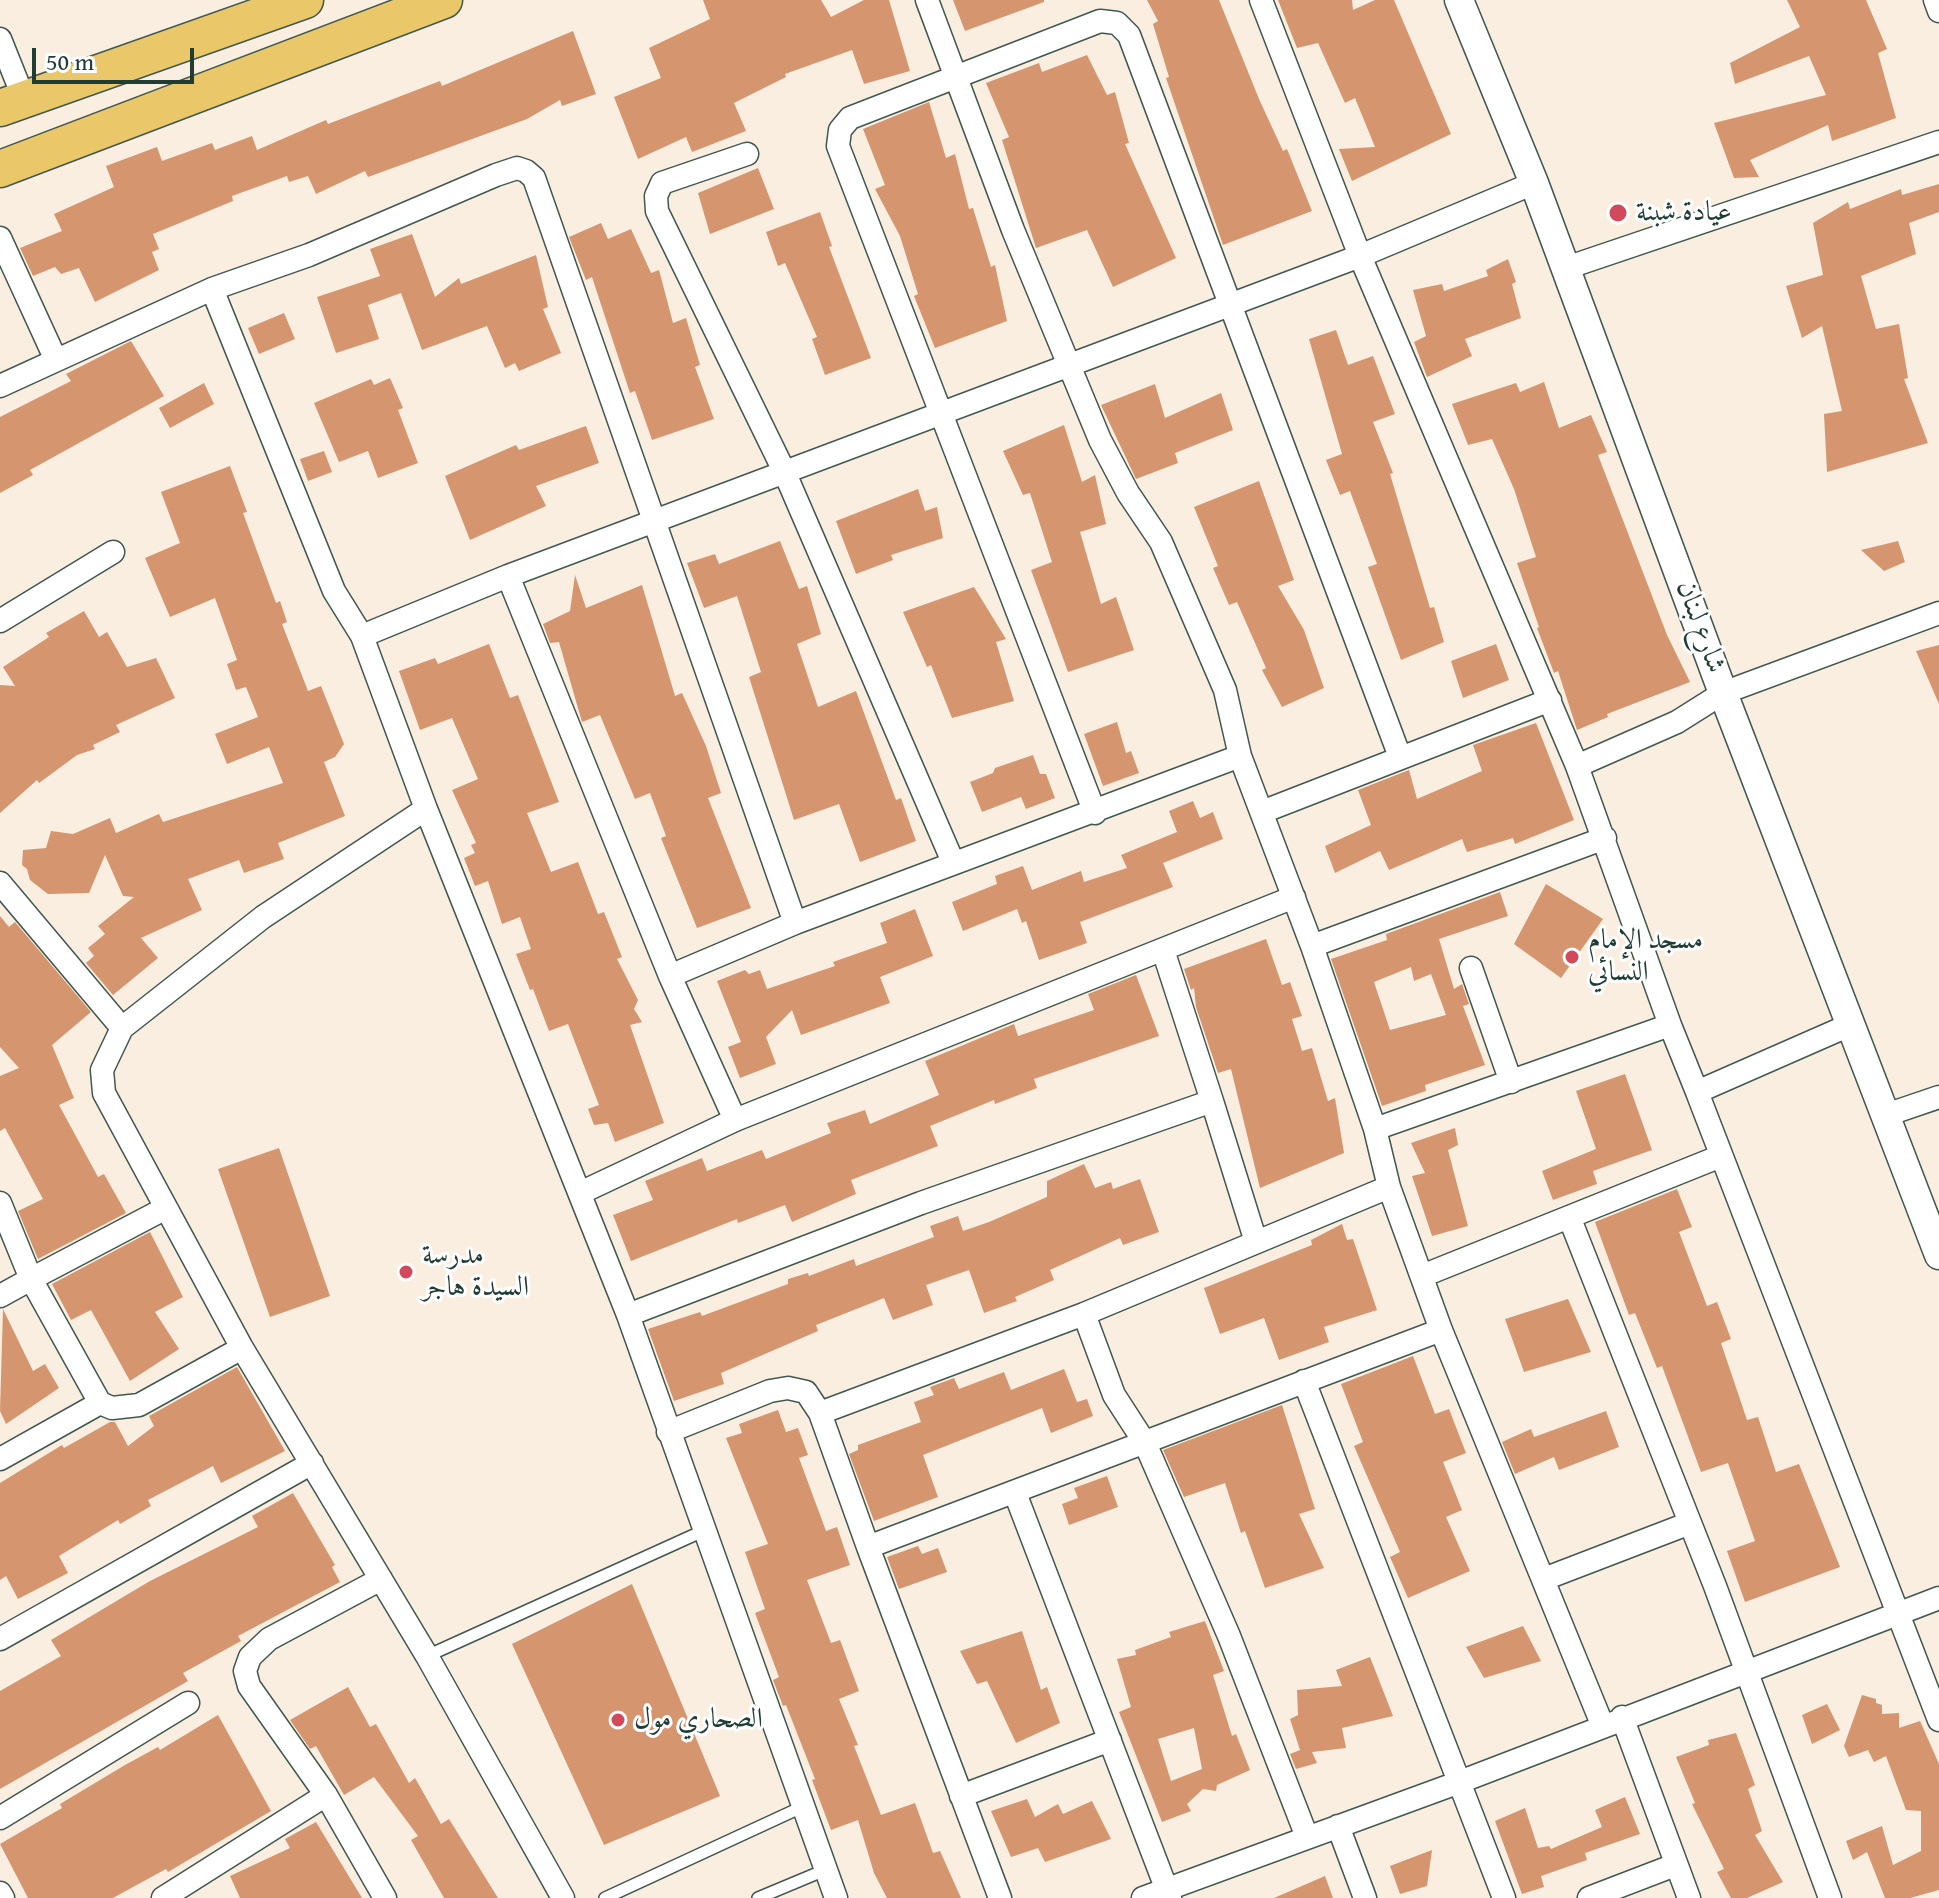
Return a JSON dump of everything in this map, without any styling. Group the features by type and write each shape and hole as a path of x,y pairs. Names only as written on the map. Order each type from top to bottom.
{"main road":[{"path":"12,103 305,0"},
{"path":"0,169 444,0"}],"street":[{"path":"927,0 1013,230 1100,440 1128,493 1161,542 1225,690 1240,756 1312,946 1375,1129 1389,1187 1441,1330 1544,1579 1612,1720 1689,1898"},
{"path":"1261,0 1360,256 1577,766 1670,1025 1895,1614 1939,1720"},
{"name":"شارع لبنان","path":"1459,0 1534,183 1723,693 1939,1255"},
{"path":"1935,0 1939,11"},
{"path":"1095,813 838,146 840,130 850,118 1100,21 1117,23 1129,35 1400,757"},
{"path":"0,39 12,103"},
{"path":"1566,268 1939,142"},
{"path":"747,154 662,183 656,196 657,211 784,471 953,862"},
{"path":"0,386 55,358 212,289 309,255 496,175 517,168 526,171 534,178 795,923"},
{"path":"362,636 655,520 1360,256 1534,183"},
{"path":"0,238 55,358"},
{"path":"212,289 334,591 362,636 426,809 628,1315 836,1898"},
{"path":"0,621 113,552"},
{"path":"508,576 670,976 735,1120"},
{"path":"1577,766 1677,722 1723,693 1939,613"},
{"path":"1262,812 1550,700"},
{"path":"670,976 795,923 953,862 1095,813 1240,756"},
{"path":"426,809 263,917 122,1028 102,1070 104,1093 242,1348 427,1656 563,1898"},
{"path":"1312,946 1605,838"},
{"path":"0,883 122,1028"},
{"path":"580,1193 735,1120 1294,897"},
{"path":"1163,950 1256,1242"},
{"path":"1471,968 1511,1082"},
{"path":"1697,1092 1852,1024"},
{"path":"1375,1129 1670,1025"},
{"path":"1886,1115 1939,1097"},
{"path":"628,1315 921,1203 1212,1101"},
{"path":"1422,1276 1721,1156"},
{"path":"820,1413 1084,1314 1389,1187"},
{"path":"0,1203 31,1279 100,1403"},
{"path":"0,1296 166,1208"},
{"path":"1570,1219 1690,1523 1830,1898"},
{"path":"1084,1314 1114,1395 1145,1443 1229,1636 1307,1837"},
{"path":"868,1547 1441,1330"},
{"path":"0,1459 100,1403 125,1409 139,1405 242,1348"},
{"path":"1304,1381 1504,1898"},
{"path":"668,1432 770,1391 788,1388 806,1392 820,1413 1000,1898"},
{"path":"0,1639 312,1463"},
{"path":"1015,1493 1168,1893"},
{"path":"1544,1579 1690,1523"},
{"path":"381,1579 269,1639 250,1657 245,1671 249,1686 326,1795 385,1898"},
{"path":"1143,1898 1168,1893 1307,1837 1457,1783 1612,1720 1939,1598"},
{"path":"0,1818 188,1703"},
{"path":"961,1796 1110,1740"},
{"path":"163,1898 199,1890 326,1795"},
{"path":"1338,1826 1365,1898"},
{"path":"1589,1898 1675,1865"}],"lane":[{"path":"427,1656 703,1531"},
{"path":"605,1898 802,1807"},
{"path":"758,1898 825,1870"}],"building":[{"path":"703,0 821,0 831,17 864,0 889,0 910,71 864,84 852,50 785,74 786,77 734,103 746,131 692,152 686,137 638,159 614,97 661,78 649,48 710,19"},
{"path":"953,0 1044,0 1044,2 965,31"},
{"path":"1147,0 1219,0 1259,99 1283,151 1287,149 1312,211 1223,245 1166,78 1169,77 1153,24 1158,21"},
{"path":"1278,0 1352,0 1353,10 1375,0 1394,0 1451,134 1352,181 1339,149 1375,147 1355,98 1345,103 1318,43 1297,48"},
{"path":"1787,0 1866,0 1887,49 1878,53 1896,118 1832,141 1828,125 1750,160 1759,177 1734,178 1714,123 1826,95 1809,56 1735,84 1730,63 1800,27"},
{"path":"573,31 596,94 562,106 560,100 527,119 368,177 365,171 316,194 308,176 289,182 287,176 232,196 233,201 153,234 159,249 152,252 159,270 95,302 79,268 61,274 55,267 33,276 20,248 62,231 54,214 114,187 106,166 157,147 162,161 212,143 215,150 252,136 257,150 326,120 328,124 440,81 442,86"},
{"path":"1087,55 1107,95 1115,92 1129,143 1125,144 1176,258 1113,287 1087,230 1036,248 1002,140 1009,137 986,83 1039,63 1042,72"},
{"path":"929,102 946,158 955,154 969,209 973,208 991,267 995,265 1007,321 935,348 914,296 918,294 900,236 875,189 885,185 863,129"},
{"path":"758,168 774,209 710,234 698,193"},
{"path":"1939,184 1939,212 1909,223 1916,254 1861,276 1876,329 1899,324 1908,378 1904,379 1928,443 1827,472 1824,414 1842,411 1822,326 1802,338 1786,286 1823,275 1813,223 1848,202 1850,209 1901,189 1902,195"},
{"path":"820,212 832,246 829,247 871,358 825,375 812,339 817,337 785,263 778,266 766,232"},
{"path":"601,223 608,239 631,229 651,273 659,270 673,323 686,318 700,365 695,367 714,419 652,440 635,391 630,393 592,277 586,280 569,237"},
{"path":"412,234 435,297 459,278 461,284 536,255 548,307 543,309 561,353 519,371 515,363 505,368 487,326 422,350 401,293 368,305 379,339 336,353 317,297 380,276 370,249"},
{"path":"1508,259 1516,282 1512,284 1521,318 1465,339 1472,356 1427,377 1414,342 1426,336 1413,290 1442,284 1444,291 1488,276 1486,270"},
{"path":"284,313 295,339 259,354 248,328"},
{"path":"1336,330 1348,365 1373,356 1395,414 1373,422 1393,473 1390,474 1430,608 1434,607 1444,642 1401,660 1368,567 1377,564 1350,491 1340,495 1326,460 1342,454 1309,339"},
{"path":"131,341 164,396 30,470 33,475 0,493 0,417 71,381 66,374"},
{"path":"390,378 403,408 398,410 418,463 378,478 368,451 339,462 314,403 371,379 374,385"},
{"path":"1544,382 1559,428 1591,415 1607,452 1598,455 1667,635 1690,682 1607,714 1608,717 1577,730 1558,671 1554,673 1537,628 1517,563 1536,557 1514,489 1492,439 1468,445 1452,404 1516,383 1520,392"},
{"path":"204,383 214,404 170,428 159,408"},
{"path":"1155,384 1165,418 1221,393 1233,430 1175,453 1178,463 1136,479 1101,405"},
{"path":"1064,425 1082,482 1095,475 1106,524 1080,532 1101,604 1116,597 1134,650 1068,672 1031,570 1052,562 1030,493 1023,495 1003,451"},
{"path":"586,426 599,463 536,486 546,506 470,540 445,476 516,445 519,450"},
{"path":"324,451 332,472 308,481 300,459"},
{"path":"230,466 247,512 243,513 276,603 280,601 287,622 282,624 308,691 321,686 344,744 335,757 324,762 345,816 278,843 284,859 244,873 239,860 188,879 202,910 141,938 158,958 113,995 86,963 94,956 88,948 105,934 98,926 134,897 123,896 105,855 89,893 48,894 30,880 27,869 22,865 23,850 46,848 51,831 73,834 110,818 116,833 159,814 163,822 283,783 269,747 227,764 215,734 258,717 246,687 236,690 227,664 237,660 215,598 170,617 145,558 180,543 161,492"},
{"path":"1259,481 1294,580 1278,586 1304,630 1324,688 1282,707 1262,670 1266,668 1237,602 1229,605 1213,568 1218,566 1194,507"},
{"path":"918,489 925,511 937,507 943,538 891,555 893,560 856,574 836,521"},
{"path":"780,541 799,589 807,586 821,634 797,644 818,707 856,691 896,800 901,798 916,841 860,862 839,804 794,820 749,677 761,672 737,596 704,608 687,563 715,554 719,564"},
{"path":"1898,541 1905,562 1884,571 1861,550"},
{"path":"575,575 586,608 642,585 675,696 682,693 706,746 721,793 708,798 751,908 697,928 661,838 666,836 650,793 635,799 600,715 582,722 559,642 550,643 543,624 570,611"},
{"path":"974,587 1006,639 996,642 1014,701 952,718 931,665 927,667 903,612"},
{"path":"84,611 99,637 107,632 127,667 156,658 175,698 116,725 120,732 93,745 95,749 77,755 39,783 37,780 0,813 0,685 15,686 3,667 49,637 46,633"},
{"path":"489,644 510,698 518,695 559,802 527,813 551,872 578,862 598,914 604,912 622,957 617,959 638,1000 634,1009 642,1022 630,1025 664,1123 615,1142 608,1123 594,1125 588,1109 599,1105 568,1024 549,1031 533,989 530,990 516,954 531,949 520,917 502,924 488,881 475,886 464,858 475,853 471,845 476,843 452,790 478,779 452,718 420,730 399,671 435,658 438,664"},
{"path":"1496,644 1509,680 1463,698 1451,661"},
{"path":"1939,645 1939,704 1916,651"},
{"path":"1117,722 1126,753 1131,751 1139,773 1103,786 1084,734"},
{"path":"1536,723 1574,820 1515,844 1513,838 1467,852 1462,839 1389,870 1380,851 1335,873 1325,846 1371,825 1358,790 1409,770 1417,799 1482,771 1473,745"},
{"path":"1033,755 1040,774 1046,774 1055,798 1026,809 1021,797 982,812 970,782 993,773 995,768"},
{"path":"1193,801 1200,818 1213,812 1223,839 1163,863 1173,887 1080,922 1087,943 1039,960 1026,921 1022,923 1017,909 963,931 952,902 997,884 995,876 1023,866 1032,890 1081,871 1084,882 1127,868 1121,855 1177,832 1169,811"},
{"path":"1546,884 1603,919 1561,978 1514,944"},
{"path":"1500,892 1508,916 1439,939 1454,989 1462,984 1469,1004 1463,1006 1485,1065 1425,1085 1426,1091 1382,1106 1331,959 1387,940 1386,934","holes":["1411,967 1414,981 1431,974 1446,1015 1390,1030 1374,982"]},
{"path":"915,909 933,956 880,977 890,1003 801,1035 792,1010 766,1037 776,1064 740,1078 728,1047 741,1042 717,981 745,970 749,974 760,970 767,989 835,966 833,962 887,943 880,923"},
{"path":"0,916 9,927 15,922 91,1012 52,1045 74,1098 59,1105 98,1177 104,1174 126,1213 38,1259 18,1211 43,1199 5,1128 0,1131 0,1076 19,1068 0,1047"},
{"path":"1266,939 1282,985 1290,982 1302,1016 1292,1019 1302,1051 1312,1048 1328,1101 1335,1098 1344,1153 1260,1188 1231,1069 1218,1073 1196,1007 1194,988 1191,990 1184,969"},
{"path":"1136,975 1159,1036 1034,1079 1037,1088 995,1104 994,1100 930,1126 938,1146 851,1180 856,1194 792,1222 785,1205 738,1223 737,1219 631,1261 613,1215 653,1200 645,1181 702,1158 707,1171 762,1150 766,1159 831,1133 827,1123 865,1110 870,1124 939,1095 925,1061 1014,1024 1018,1036 1094,1010 1088,994"},
{"path":"1625,1074 1652,1150 1593,1171 1597,1184 1553,1200 1542,1171 1596,1149 1576,1091"},
{"path":"1455,1128 1458,1145 1448,1150 1468,1226 1432,1236 1412,1176 1425,1173 1411,1143"},
{"path":"279,1148 330,1296 270,1317 218,1169"},
{"path":"1084,1164 1095,1188 1111,1182 1113,1189 1140,1179 1159,1232 1123,1245 1120,1238 1050,1270 1054,1280 1015,1297 1017,1301 984,1313 969,1270 926,1285 933,1305 893,1320 884,1298 816,1325 818,1331 721,1373 724,1384 674,1401 648,1329 700,1312 702,1316 788,1284 788,1279 808,1273 809,1276 854,1259 856,1266 934,1237 930,1226 958,1216 963,1231 989,1222 1047,1197 1047,1181"},
{"path":"1677,1189 1692,1227 1679,1232 1707,1306 1717,1302 1731,1339 1721,1343 1747,1420 1758,1417 1776,1472 1799,1464 1840,1567 1745,1602 1727,1551 1755,1541 1728,1463 1701,1472 1662,1366 1657,1368 1635,1313 1629,1315 1595,1222"},
{"path":"1342,1224 1347,1240 1353,1239 1377,1310 1324,1327 1329,1342 1279,1360 1264,1318 1220,1334 1204,1288 1312,1245 1311,1240"},
{"path":"150,1232 183,1297 155,1312 179,1349 130,1381 91,1310 71,1320 52,1284"},
{"path":"1568,1299 1591,1352 1524,1372 1505,1319"},
{"path":"3,1309 33,1371 45,1364 59,1388 6,1424 0,1411"},
{"path":"1413,1356 1435,1414 1449,1409 1466,1453 1443,1462 1462,1510 1446,1517 1470,1571 1408,1598 1390,1557 1400,1552 1354,1446 1363,1442 1341,1384"},
{"path":"237,1367 285,1451 221,1483 213,1466 148,1500 151,1506 120,1524 118,1520 59,1556 68,1573 18,1599 6,1576 0,1580 0,1483 62,1445 64,1448 110,1422 115,1422 128,1446 154,1426 149,1416"},
{"path":"1064,1369 1077,1402 1087,1399 1093,1416 1051,1433 1042,1408 923,1455 938,1497 874,1521 849,1454 858,1450 858,1445 921,1422 914,1402 934,1395 930,1387 954,1378 959,1389 1004,1372 1011,1390"},
{"path":"1282,1405 1315,1509 1299,1514 1324,1568 1265,1588 1245,1531 1241,1533 1225,1483 1184,1497 1163,1450"},
{"path":"778,1410 786,1432 798,1428 808,1455 799,1458 826,1531 837,1527 850,1565 807,1580 831,1643 840,1640 859,1691 839,1699 858,1745 854,1746 881,1815 915,1803 933,1853 940,1851 961,1898 887,1898 874,1873 858,1820 831,1830 812,1780 815,1779 773,1680 779,1677 755,1613 765,1609 745,1552 768,1544 726,1438 742,1433 739,1424"},
{"path":"1606,1411 1619,1447 1559,1470 1554,1457 1515,1474 1502,1442 1531,1429 1534,1437"},
{"path":"1107,1476 1118,1507 1069,1525 1062,1504 1078,1498 1074,1488"},
{"path":"293,1493 335,1565 332,1567 340,1582 238,1636 241,1641 183,1673 188,1681 0,1789 0,1691 61,1656 51,1640 150,1581 258,1527 252,1516"},
{"path":"918,1546 922,1554 938,1548 947,1572 899,1589 887,1557"},
{"name":"الصحاري مول","path":"632,1584 720,1796 604,1845 512,1644"},
{"path":"1205,1621 1224,1671 1213,1675 1232,1736 1236,1734 1250,1770 1217,1785 1216,1791 1203,1789 1187,1804 1191,1811 1162,1822 1119,1712 1131,1707 1117,1659 1136,1655 1135,1650 1171,1637 1169,1632","holes":["1194,1728 1202,1769 1171,1781 1158,1739"]},
{"path":"1523,1626 1541,1661 1484,1678 1466,1647"},
{"path":"1022,1631 1041,1690 1047,1687 1060,1723 1016,1743 987,1681 977,1684 960,1651"},
{"path":"1370,1657 1393,1716 1342,1728 1346,1748 1312,1752 1317,1763 1296,1769 1290,1754 1300,1750 1290,1719 1298,1715 1297,1690 1342,1686 1336,1670"},
{"path":"348,1687 370,1727 376,1724 409,1783 415,1778 441,1824 449,1819 498,1898 444,1898 411,1840 418,1836 374,1777 344,1795 316,1746 310,1749 290,1720"},
{"path":"1862,1695 1876,1699 1876,1703 1882,1705 1882,1714 1899,1713 1899,1728 1920,1721 1939,1764 1939,1890 1910,1898 1885,1898 1867,1852 1853,1860 1846,1841 1882,1826 1893,1865 1921,1851 1921,1811 1906,1810 1886,1756 1874,1762 1868,1750 1849,1757 1844,1746"},
{"path":"1827,1704 1840,1730 1812,1744 1802,1715"},
{"path":"218,1715 271,1811 168,1872 166,1869 113,1898 28,1898 0,1844 62,1808 60,1804 125,1765 158,1747 160,1750"},
{"path":"1736,1733 1755,1785 1748,1789 1762,1831 1755,1835 1783,1882 1747,1898 1731,1898 1717,1872 1724,1869 1692,1804 1695,1803 1676,1757 1709,1745 1708,1740"},
{"path":"1625,1797 1640,1834 1585,1853 1587,1860 1541,1876 1544,1887 1522,1894 1495,1821 1525,1808 1538,1848 1549,1846 1551,1849 1602,1827 1595,1810"},
{"path":"1027,1799 1035,1817 1058,1804 1063,1814 1092,1801 1111,1839 1045,1862 1038,1848 1011,1857 991,1811"},
{"path":"316,1822 362,1898 240,1898 230,1876 290,1848 285,1839"},
{"path":"1432,1850 1427,1886 1400,1894 1390,1866"},
{"path":"1325,1876 1333,1898 1274,1898"}],"place":[{"name":"عيادة شبنة","path":"1618,213"},
{"name":"مسجد الإمام النسائي","path":"1572,957"},
{"name":"مدرسة السيدة هاجر","path":"406,1272"},
{"name":"الصحاري مول","path":"618,1720"}]}
